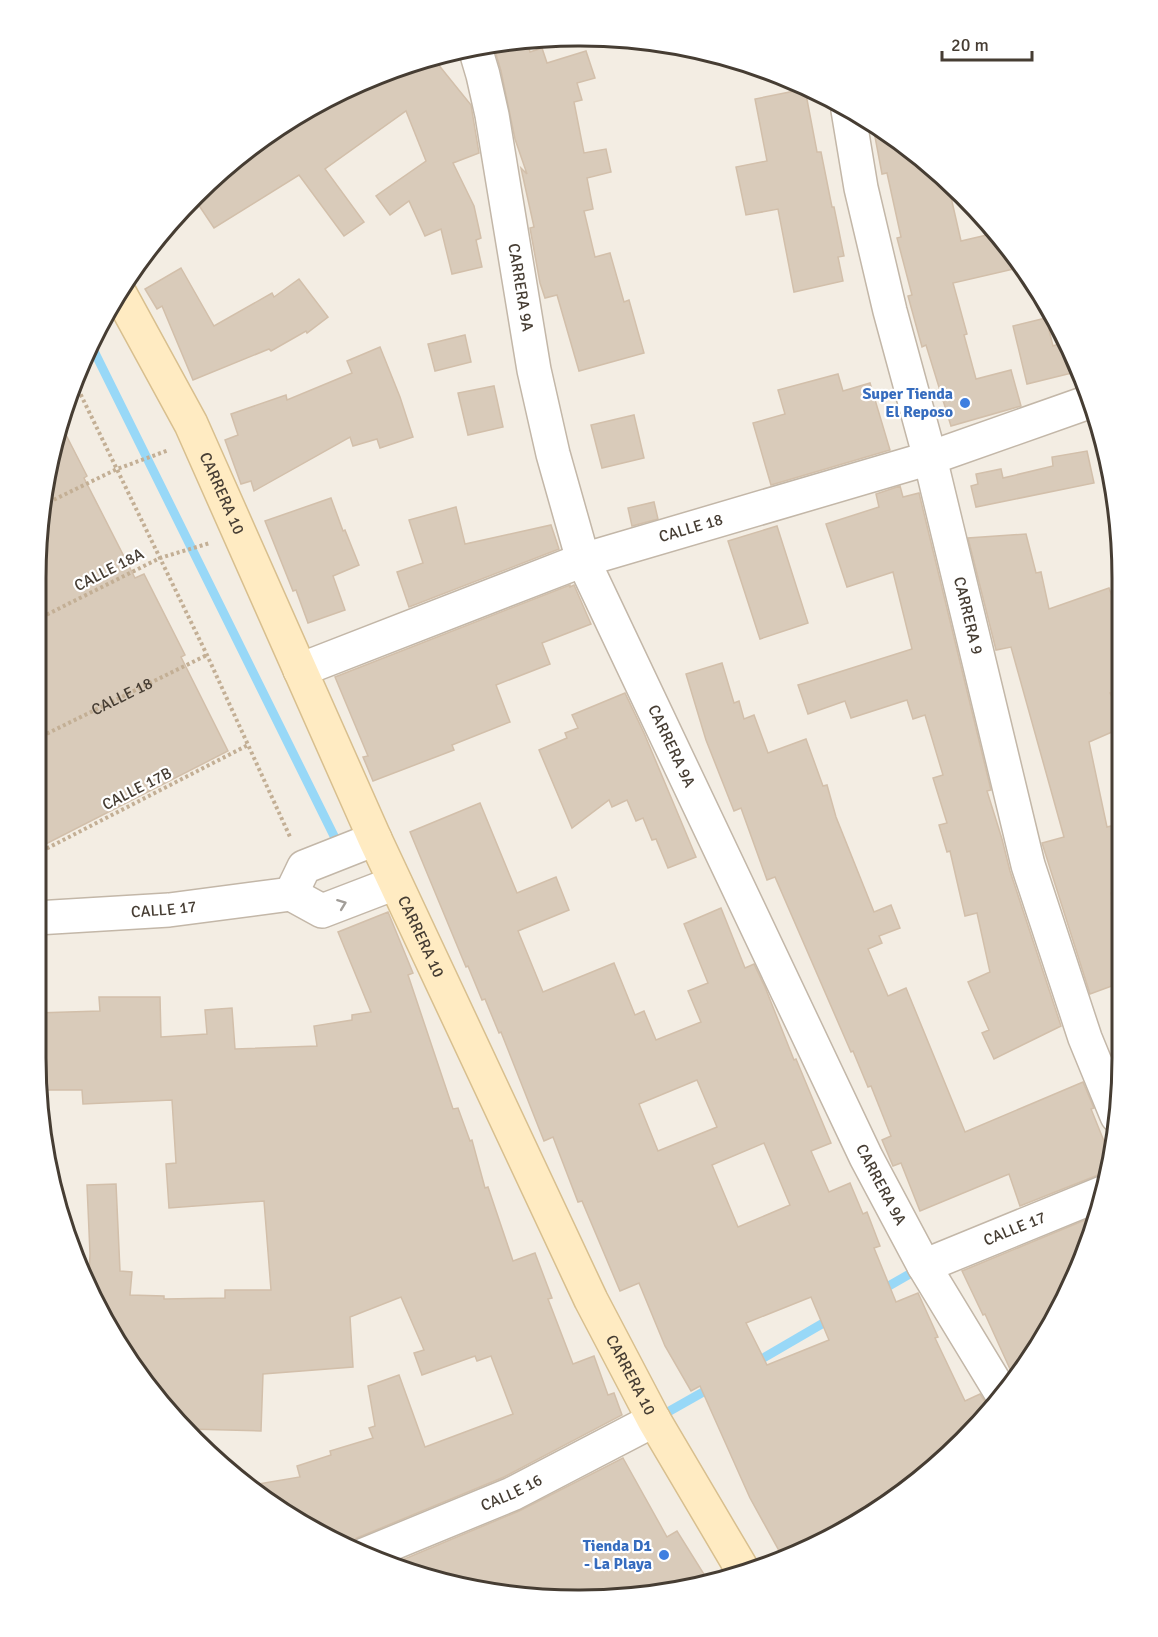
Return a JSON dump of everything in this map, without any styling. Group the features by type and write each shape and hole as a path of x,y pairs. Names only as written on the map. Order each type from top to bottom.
{"street":[{"name":"CARRERA 9A","path":"478,57 492,115 534,370 553,454 583,560 866,1157 924,1266 997,1387"},
{"name":"CARRERA 9","path":"850,121 861,188 887,300 930,459 1028,865 1085,1038 1110,1098"},
{"name":"CARRERA 10","path":"124,302 191,424 395,883 591,1300 654,1420 740,1565"},
{"name":"CALLE 18","path":"300,670 583,560 930,459 1082,405"},
{"name":"CALLE 17","path":"46,917 168,910 297,880 375,839"},
{"path":"297,880 321,911 395,883"},
{"name":"CALLE 17","path":"924,1266 1093,1197"},
{"name":"CALLE 16","path":"377,1551 512,1494 654,1420"}],"path":[{"path":"80,394 248,745 297,880"},
{"path":"52,501 117,469 158,454"},
{"name":"CALLE 18A","path":"46,615 160,558 204,545"},
{"name":"CALLE 18","path":"46,734 207,655"},
{"name":"CALLE 17B","path":"46,849 248,745"}],"building":[{"path":"542,48 547,63 586,51 595,78 577,83 582,100 574,102 584,153 606,149 611,172 587,178 593,209 584,211 595,257 610,253 624,302 629,300 644,353 579,371 557,295 545,298 540,283 530,228 534,227 521,168 527,174 515,139 496,53 529,49 530,52"},
{"path":"439,66 471,105 479,153 453,163 474,206 481,238 476,240 482,267 452,274 441,229 425,236 409,201 390,215 376,196 426,161 406,111 325,169 364,222 344,236 299,175 214,228 199,205 202,202 283,136 343,101 375,87"},
{"path":"793,91 807,97 817,152 821,152 844,256 838,257 843,281 794,292 778,209 746,215 736,167 767,161 755,99"},
{"path":"875,136 951,198 961,241 985,235 1012,269 953,283 976,379 1011,370 1021,406 951,426 926,345 922,347 908,296 912,295 897,238 901,237 887,173 882,174"},
{"path":"181,268 214,326 272,293 274,297 299,279 328,317 307,333 306,331 271,351 269,349 193,380 162,306 157,309 145,289"},
{"path":"1043,319 1048,328 1053,346 1058,344 1070,373 1027,384 1013,326"},
{"path":"465,335 471,362 435,371 428,344"},
{"path":"380,347 413,437 380,448 377,439 353,446 350,437 254,491 251,481 241,484 225,440 238,435 231,414 286,395 287,400 352,373 347,361"},
{"path":"838,374 843,391 870,383 890,450 771,485 753,423 785,414 778,390"},
{"path":"494,386 503,427 468,435 458,393"},
{"path":"634,415 644,458 602,468 591,425"},
{"path":"67,436 87,476 84,478 135,578 144,574 185,655 181,657 228,751 46,844 46,579 51,509"},
{"path":"1087,451 1094,483 976,507 971,486 978,484 976,474 1001,469 1003,478 1053,466 1052,457"},
{"path":"900,486 903,497 919,493 991,790 987,791 1010,871 1061,1026 994,1059 982,1033 989,1030 968,982 990,972 977,913 965,916 950,851 947,852 939,825 947,823 933,778 943,775 925,715 913,719 907,700 851,718 845,701 808,714 798,685 912,649 893,572 847,587 826,524 879,507 876,494"},
{"path":"331,498 359,565 333,576 345,610 308,623 265,521"},
{"path":"654,502 658,519 632,526 628,508"},
{"path":"456,507 465,544 551,525 559,549 409,607 397,572 423,563 409,520"},
{"path":"777,526 808,623 760,639 728,541"},
{"path":"1026,534 1036,573 1041,572 1049,609 1109,588 1112,596 1112,692 1110,693 1112,732 1089,742 1107,827 1112,826 1112,986 1090,994 1042,843 1064,837 1011,647 996,650 968,538"},
{"path":"570,585 570,587 574,585 591,624 542,643 550,664 496,685 510,722 452,745 454,750 373,781 363,757 368,756 335,677"},
{"path":"722,663 734,703 739,701 744,719 754,715 768,753 806,739 823,786 827,785 836,817 874,912 891,905 900,928 879,936 882,943 868,949 888,996 906,988 965,1132 1083,1082 1104,1142 1098,1175 1020,1206 1009,1174 920,1211 901,1163 893,1166 882,1140 891,1136 871,1086 868,1087 853,1051 851,1052 775,877 767,880 741,808 734,811 706,740 686,674"},
{"path":"625,693 696,857 668,868 656,839 652,840 643,818 636,821 627,800 612,807 609,800 572,828 539,750 567,738 565,733 578,728 572,715"},
{"path":"480,803 517,893 556,877 569,910 518,931 543,992 614,963 635,1015 644,1011 656,1040 701,1022 688,991 708,983 684,924 721,908 745,968 754,964 765,987 831,1143 811,1151 829,1192 850,1183 863,1214 867,1212 880,1246 874,1248 896,1302 918,1293 938,1337 935,1338 965,1401 980,1394 985,1402 956,1435 875,1501 815,1536 779,1551 750,1498 700,1386 691,1391 665,1346 639,1283 620,1291 582,1201 578,1202 553,1137 544,1141 501,1032 499,1033 485,999 482,1000 468,966 466,967 410,832","holes":["697,1080 717,1127 658,1151 639,1104","764,1143 790,1205 738,1227 712,1165","811,1297 829,1340 767,1365 746,1323"]},
{"path":"388,912 413,973 408,975 453,1109 458,1108 470,1141 472,1140 485,1188 488,1187 513,1261 535,1253 552,1298 548,1299 573,1364 594,1356 608,1395 614,1393 622,1415 504,1477 354,1541 283,1501 260,1484 300,1477 297,1466 331,1455 330,1451 373,1438 369,1428 375,1426 368,1386 399,1375 425,1447 513,1414 491,1356 477,1361 475,1356 422,1375 414,1353 424,1350 401,1297 350,1317 353,1367 263,1374 261,1431 197,1429 136,1354 101,1294 89,1267 87,1185 116,1184 120,1271 132,1272 130,1295 164,1296 164,1299 225,1298 225,1290 271,1290 264,1201 169,1208 166,1164 176,1163 172,1100 83,1104 82,1090 48,1090 46,1058 46,1013 100,1011 99,997 160,997 161,1037 207,1034 205,1010 232,1008 235,1049 317,1046 314,1026 352,1020 352,1015 371,1012 338,932"},
{"path":"1086,1220 1057,1294 1010,1370 962,1271"},
{"path":"623,1458 667,1537 677,1531 704,1575 649,1586 579,1590 544,1589 475,1580 402,1560 519,1511"}],"waterway":[{"path":"96,355 338,844"},
{"path":"880,1291 920,1268"},
{"path":"753,1364 832,1318"},
{"path":"659,1417 712,1387"}],"place":[{"name":"Super Tienda El Reposo","path":"965,403"},
{"name":"Tienda D1 - La Playa","path":"664,1555"}]}
